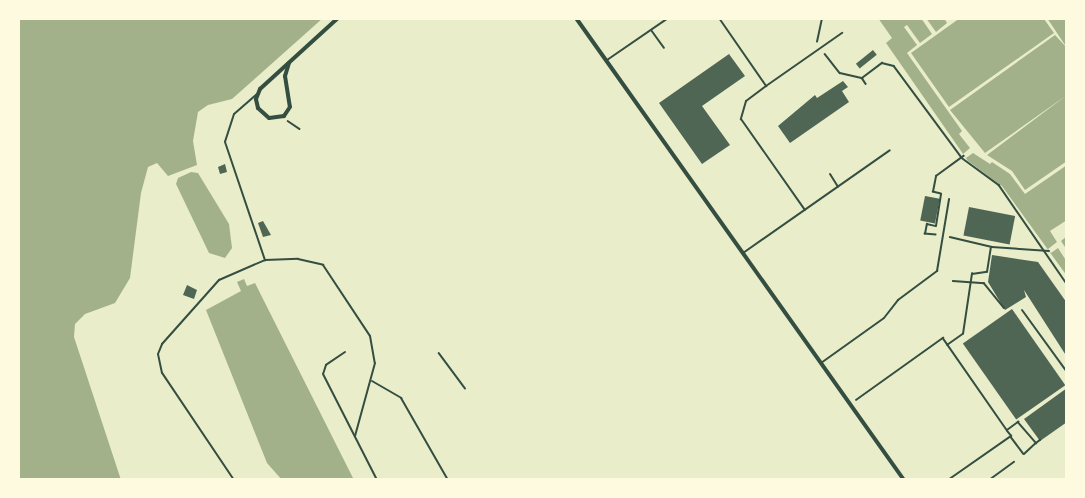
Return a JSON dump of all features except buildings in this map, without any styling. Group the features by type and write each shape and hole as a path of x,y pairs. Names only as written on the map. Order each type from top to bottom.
{"street":[{"path":"289,63 285,76 291,102 284,116 277,120 261,112 257,94 289,63 338,18"},
{"path":"576,18 904,480"}],"lane":[{"path":"607,60 668,18"},
{"path":"719,18 766,86"},
{"path":"651,30 664,48"},
{"path":"805,210 741,119 746,101 842,33"},
{"path":"257,94 234,114 225,142 265,260"},
{"path":"743,253 890,150"},
{"path":"830,174 838,187"},
{"path":"821,363 884,318 898,300 937,271 949,199"},
{"path":"234,480 162,373 159,354 162,344 219,280 265,260 315,261 328,270 374,343 372,381 355,436"},
{"path":"1022,310 1067,372"},
{"path":"345,352 326,365 323,374 377,480"},
{"path":"372,381 401,398 448,480"},
{"path":"989,480 1014,462"}],"path":[{"path":"822,18 816,41 840,73 862,78 866,84"},
{"path":"862,78 882,63 894,66 963,157 999,185 1067,284"},
{"path":"284,116 300,129"},
{"path":"963,157 936,176 933,192 941,194 936,226 927,224 925,234 992,247 1046,254"},
{"path":"947,345 963,334 972,274 987,272 992,247"},
{"path":"1046,254 1049,251"},
{"path":"953,280 963,279 984,283 1004,308"},
{"path":"851,404 943,338 1024,454 1040,440"},
{"path":"439,353 465,388"},
{"path":"1007,430 1018,422 1036,443"},
{"path":"948,480 1011,436"}],"shaded area":[{"path":"18,18 323,18 232,99 208,105 198,112 193,141 197,165 168,176 157,163 148,167 141,193 130,278 115,303 85,314 75,324 74,337 121,480 18,480"},
{"path":"878,18 1067,18 1067,276 1002,186 968,161 886,43 892,38"},
{"path":"191,172 198,173 229,224 232,248 225,258 209,253 176,184 178,178"},
{"path":"244,279 247,286 255,283 354,480 282,480 267,463 206,310 241,291 237,282"}],"pier":[{"path":"921,18 926,18 936,32 947,23 944,18 960,18 911,53 949,107 1054,33 1044,19 1047,18 1067,48 1055,35 950,110 985,153 1067,95 987,155 1012,171 1025,190 1067,161 1067,165 1025,194 1010,174 992,162 990,164 973,153 966,158 963,154 970,148 959,134 962,131 907,53 917,45 904,27 907,25 920,43 932,34"},
{"path":"1067,220 1067,236 1061,241 1067,250 1067,262 1058,248 1051,253 1048,249 1057,242 1050,231"}]}
